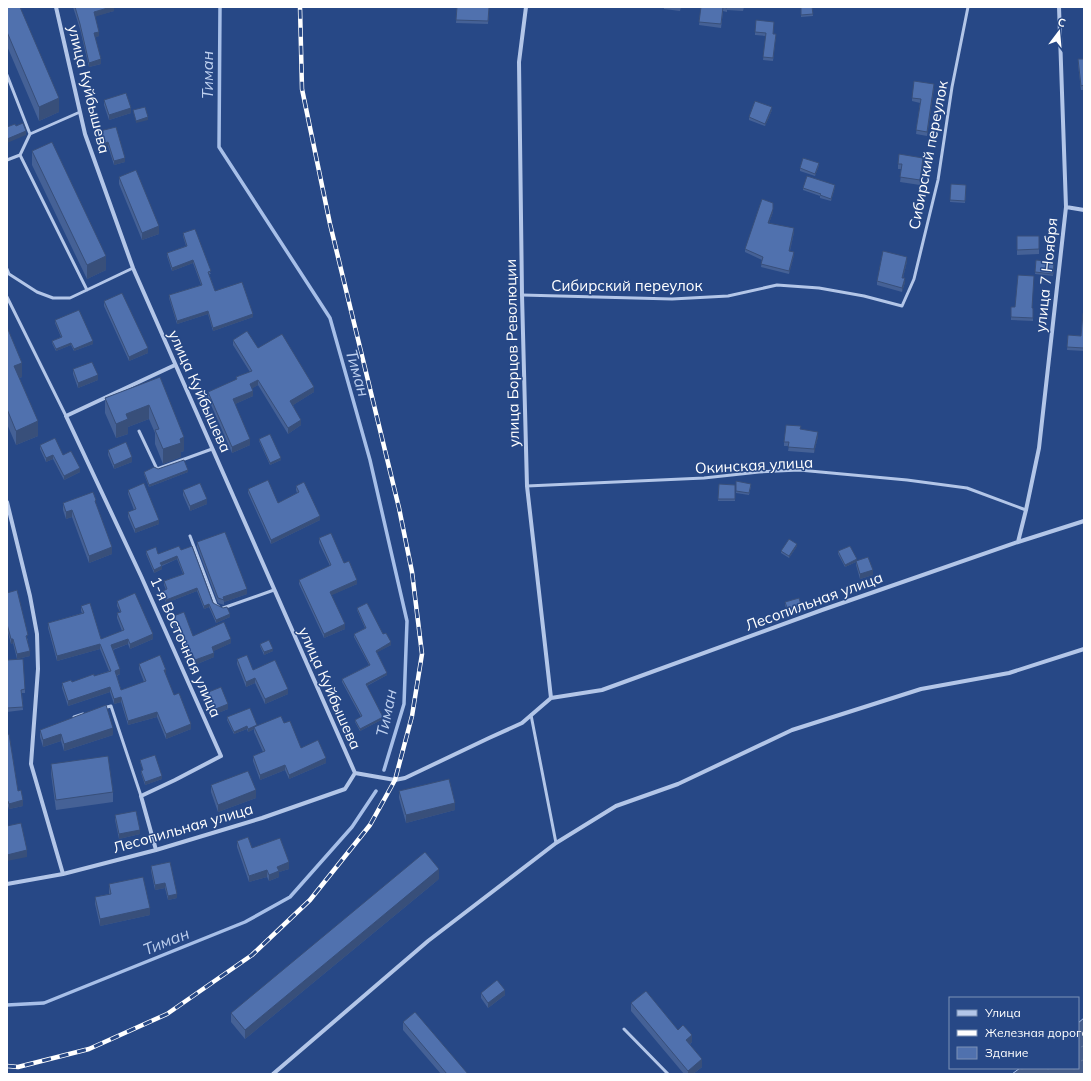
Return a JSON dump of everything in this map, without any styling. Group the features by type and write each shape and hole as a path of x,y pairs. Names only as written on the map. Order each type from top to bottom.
{"street":[{"name":"улица Куйбышева","path":"56,7 85,134 133,268 355,773"},
{"name":"улица Борцов Революции","path":"526,7 519,62 522,295 527,486 551,698"},
{"name":"улица 7 Ноября","path":"1018,542 1039,448 1066,207 1059,7"},
{"path":"1066,207 1084,210"},
{"path":"66,416 175,365"},
{"name":"1-я Восточная улица","path":"66,416 141,576 221,756 140,796"},
{"path":"7,502 30,596 37,634 38,669 31,764 43,802 62,874"},
{"name":"Лесопильная улица","path":"551,698 602,690 822,610 1018,542 1084,521"},
{"path":"274,1074 428,941 556,843 616,806 678,784 792,730 922,689 1009,673 1084,648"},
{"path":"355,773 395,780 405,778 522,723 551,698"},
{"name":"Лесопильная улица","path":"7,884 62,874 156,850 262,818 345,789 355,773"},
{"path":"140,796 156,850"}],"lane":[{"name":"Сибирский переулок","path":"522,295 672,299 728,296 777,285 819,288 864,296 902,306 914,279 938,180 952,86 968,7"},
{"path":"7,75 30,134"},
{"path":"7,160 20,155 30,134 80,112"},
{"path":"20,155 87,290"},
{"path":"7,269 8,274 37,292 53,298 70,298 133,268"},
{"path":"7,297 66,416"},
{"path":"139,431 157,469 212,449"},
{"name":"Окинская улица","path":"527,486 704,478 759,472 799,470 907,480 967,488 1026,510"},
{"path":"190,536 216,605 224,608 274,590"},
{"path":"96,710 111,706 140,796"},
{"path":"74,717 88,712"},
{"path":"531,716 556,843"},
{"path":"624,1029 668,1074"}],"water":[{"path":"1084,1018 1084,1074 1012,1074 1019,1069 1079,1069 1079,1022"}],"building":[{"path":"7,7 20,7 59,98 39,107 7,32"},
{"path":"75,7 111,7 94,12 99,32 94,33 101,59 89,63"},
{"path":"457,7 489,7 488,21 456,20"},
{"path":"701,7 723,7 721,24 699,22"},
{"path":"801,7 812,7 813,14 801,15"},
{"path":"756,20 774,22 773,34 776,34 773,58 763,57 766,33 755,32"},
{"path":"1078,59 1084,59 1084,85 1081,86"},
{"path":"914,81 934,84 927,132 916,130 921,99 912,98"},
{"path":"126,93 131,108 109,115 104,100"},
{"path":"755,101 772,107 765,124 749,117"},
{"path":"145,107 148,117 136,121 133,110"},
{"path":"23,123 26,131 7,139 7,127 15,124 16,126"},
{"path":"116,127 125,158 114,161 108,142 103,144 100,131"},
{"path":"52,142 106,256 87,265 32,151"},
{"path":"899,154 923,158 920,180 900,177 902,164 898,164"},
{"path":"803,158 819,163 815,174 800,168"},
{"path":"136,170 159,226 142,233 119,177"},
{"path":"807,176 835,185 831,199 803,188"},
{"path":"951,184 966,185 965,201 950,200"},
{"path":"762,199 773,203 773,209 768,223 794,228 789,251 794,252 789,271 761,264 763,257 745,249"},
{"path":"195,229 211,271 208,272 215,291 242,282 253,314 213,328 208,311 177,321 169,295 202,285 193,260 172,268 167,253 187,246 183,233"},
{"path":"1017,236 1039,236 1039,249 1017,250"},
{"path":"883,251 907,257 902,278 905,278 902,288 877,281"},
{"path":"1036,260 1054,262 1053,274 1035,272"},
{"path":"1018,275 1034,276 1032,308 1033,318 1011,317 1011,307 1015,307"},
{"path":"122,293 148,348 129,357 104,301"},
{"path":"79,310 93,341 74,349 71,343 56,349 52,341 62,337 55,320"},
{"path":"1083,313 1084,348 1067,347 1068,335 1081,336"},
{"path":"7,327 22,363 14,366 38,421 16,431 7,409"},
{"path":"247,331 258,348 282,334 314,387 290,401 301,420 288,428 258,380 250,384 253,391 233,399 250,439 232,447 208,392 237,379 236,377 252,371 233,340"},
{"path":"92,362 98,375 78,383 73,369"},
{"path":"160,377 184,437 180,439 181,443 163,449 155,430 159,429 149,405 126,414 128,419 116,424 105,398"},
{"path":"786,425 801,426 800,429 818,432 814,449 788,447 789,442 784,442"},
{"path":"270,434 281,458 270,463 259,439"},
{"path":"55,438 63,455 71,451 80,468 64,476 53,455 46,458 40,445"},
{"path":"126,442 132,457 114,465 108,450"},
{"path":"184,460 188,470 149,485 144,472 154,467 158,469"},
{"path":"268,480 278,503 299,492 296,486 304,482 320,516 271,540 248,489"},
{"path":"736,481 751,484 749,493 736,491"},
{"path":"144,483 159,520 135,529 128,512 136,509 128,490"},
{"path":"200,483 207,499 190,506 183,490"},
{"path":"719,484 735,485 735,499 718,499"},
{"path":"93,492 112,547 89,556 72,510 66,512 63,503"},
{"path":"225,532 247,589 223,597 224,600 218,598 197,542"},
{"path":"331,533 344,563 349,561 357,580 330,592 345,624 324,634 299,580 331,565 319,538"},
{"path":"789,539 797,544 789,556 781,551"},
{"path":"179,546 181,550 192,546 213,603 223,608 227,607 230,614 216,620 209,604 204,606 197,588 166,600 163,591 167,589 164,581 184,574 177,556 160,563 162,566 154,570 146,551 156,547 158,554"},
{"path":"850,546 857,559 845,565 838,551"},
{"path":"868,557 873,570 860,574 856,561"},
{"path":"17,590 28,635 26,636 30,651 17,654 7,624 7,593"},
{"path":"135,593 153,634 130,644 128,639 111,645 120,669 115,671 121,690 146,681 139,664 160,655 174,695 179,693 191,724 166,734 157,712 128,721 121,697 114,699 110,687 68,701 62,683 71,680 72,682 94,674 94,676 111,671 100,644 57,656 48,623 84,613 81,606 90,603 101,639 124,630 117,613 121,612 117,601"},
{"path":"799,598 802,608 789,613 785,602"},
{"path":"367,603 383,634 386,633 391,642 376,651 387,673 366,684 383,717 360,729 355,720 362,716 342,679 370,665 354,634 366,628 357,608"},
{"path":"184,612 193,636 224,622 231,639 212,647 214,653 195,660 191,652 188,654 171,617"},
{"path":"269,640 273,649 264,652 260,644"},
{"path":"247,655 253,670 275,660 288,689 265,699 255,678 246,682 237,659"},
{"path":"23,659 25,689 21,690 23,707 7,708 7,660"},
{"path":"221,687 228,704 213,710 206,693"},
{"path":"106,705 113,728 64,744 61,734 43,740 40,730"},
{"path":"250,708 257,725 248,729 247,726 234,732 227,717"},
{"path":"281,716 284,723 290,721 301,748 318,740 326,758 289,775 285,765 260,775 253,756 265,751 254,727"},
{"path":"9,734 18,791 21,790 23,800 9,804 7,801 7,735"},
{"path":"155,755 162,776 145,782 141,771 143,770 140,760"},
{"path":"108,756 113,792 56,800 51,764"},
{"path":"248,771 256,790 218,805 211,785"},
{"path":"449,779 455,803 406,815 399,791"},
{"path":"136,811 140,830 119,834 115,815"},
{"path":"21,823 27,850 7,855 7,826"},
{"path":"248,837 252,848 280,838 289,862 277,867 279,871 269,875 267,870 249,876 237,841"},
{"path":"425,852 439,869 245,1030 231,1013"},
{"path":"170,862 177,894 168,896 165,883 155,885 151,866"},
{"path":"143,877 150,908 100,919 95,897 111,894 109,884"},
{"path":"497,980 505,990 488,1003 481,993"},
{"path":"646,991 678,1030 683,1025 692,1035 686,1040 702,1059 688,1071 631,1003"},
{"path":"415,1012 468,1074 447,1074 403,1022"}],"waterway":[{"name":"Тиман","path":"220,7 219,147 330,318 370,460 407,621 404,704 384,770"},
{"name":"Тиман","path":"7,1005 44,1003 245,922 290,897 352,827 376,791"}],"railway":[{"path":"7,1066 18,1067 89,1049 167,1014 252,955 310,900 370,825 395,780 412,716 422,654 412,572 399,508 330,224 302,89 300,7"}]}
